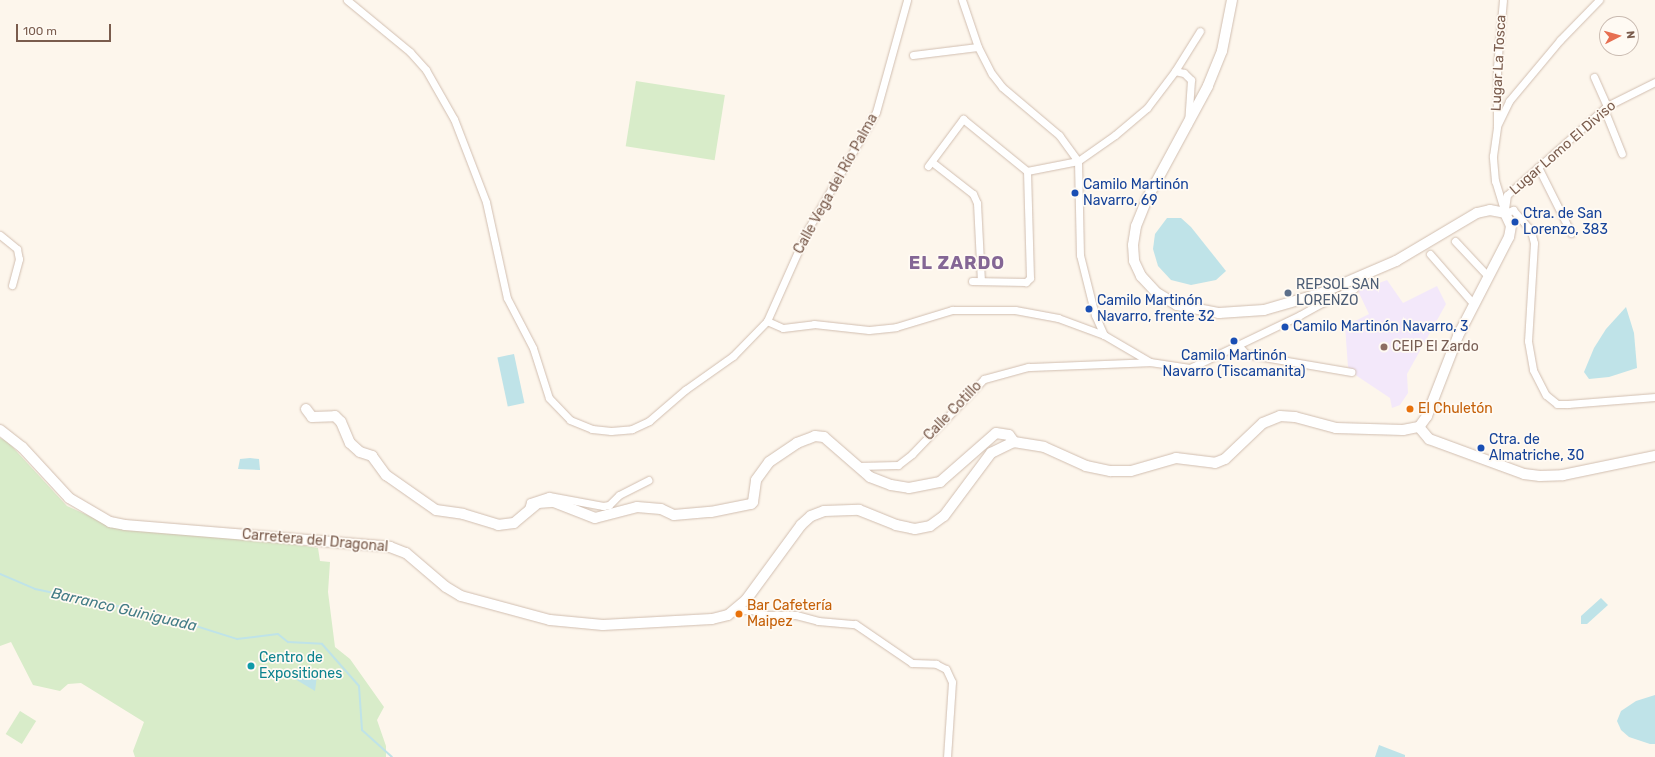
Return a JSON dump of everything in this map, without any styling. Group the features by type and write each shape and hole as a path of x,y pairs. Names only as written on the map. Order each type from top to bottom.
{"main road":[{"path":"737,610 801,525 811,516 841,509 859,510 896,525 915,529 930,526 944,516 991,453 1014,442 1044,447 1086,466 1110,471 1131,471 1176,458 1215,463 1225,459 1263,423 1280,416 1295,417 1336,428 1403,430 1418,427 1427,416 1458,336 1509,237 1511,226 1505,213 1490,210 1477,213 1396,261 1320,298 1264,310 1219,313 1177,305 1157,293 1141,276 1134,261 1133,245 1136,226 1147,199 1188,127 1222,51 1232,0"},
{"path":"306,409 312,417 335,416 341,422 350,443 360,452 372,456 386,475 436,510 463,514 498,525 514,523 528,509 538,503 554,502 595,518 637,507 661,509 674,515 711,512 751,504 753,502 756,480 769,462 796,443 815,436 824,437 870,477 891,485 909,488 928,486 940,482 996,433 1009,435 1014,442"},
{"path":"1418,427 1429,439 1524,474 1540,476 1563,475 1655,456"},
{"name":"Carretera del Dragonal","path":"0,430 22,447 70,498 110,522 125,525 390,547 406,553 446,587 461,596 550,620 578,624 603,625 712,619 728,615 737,610"}],"street":[{"name":"Calle Vega del Río Palma","path":"347,0 410,52 426,70 454,119 486,202 507,298 533,348 549,398 570,420 592,429 611,431 632,429 649,421 685,390 733,356 766,321 808,229 876,112 907,0"},
{"path":"962,0 978,47 992,74 1002,87 1059,135 1078,161 1080,255 1095,315 1104,335"},
{"name":"Lugar La Tosca","path":"1497,126 1497,67 1502,0"},
{"path":"1599,0 1560,40 1509,101 1497,126 1493,156 1495,181 1505,213 1513,210 1531,231 1534,243 1534,271 1528,320 1528,342 1533,370 1546,395 1556,404 1655,397"},
{"path":"1027,171 1078,161 1115,135 1147,108 1175,71 1200,32"},
{"path":"913,55 978,47"},
{"path":"1175,71 1184,73 1191,80 1186,115 1188,127"},
{"path":"1594,77 1622,154"},
{"name":"Lugar Lomo El Diviso","path":"1505,213 1507,195 1606,108 1654,85"},
{"path":"972,281 1026,282 1030,278 1027,171 963,119 930,164 973,194 977,203 981,281"},
{"path":"1538,167 1571,233"},
{"path":"0,235 17,248 19,259 12,285"},
{"path":"1455,241 1485,272"},
{"path":"1430,254 1471,301"},
{"path":"766,321 783,328 814,324 869,330 896,327 952,310 1016,310 1058,318 1104,335 1150,362 1190,368 1238,346 1320,298 1354,289"},
{"path":"1238,346 1246,354 1351,372"},
{"name":"Calle Cotillo","path":"858,466 898,465 912,454 984,379 1028,367 1150,362"},
{"path":"528,509 530,502 549,496 603,506 609,504 619,494 648,480"},
{"path":"737,610 752,610 765,615 796,616 818,622 855,624 912,663 936,664 946,669 952,682 946,757"}],"shaded area":[{"name":"CEIP El Zardo","path":"1387,280 1403,303 1437,286 1446,304 1407,374 1408,393 1400,405 1392,408 1390,398 1357,376 1348,367 1345,326 1369,314 1358,291"}],"green space":[{"path":"636,81 725,95 715,160 626,146"},
{"path":"0,438 7,441 67,506 112,526 280,542 318,548 320,561 330,562 328,592 335,647 350,659 384,707 377,720 386,746 386,757 135,757 133,751 144,722 81,683 68,684 60,691 33,685 11,642 0,646"},
{"path":"20,711 36,721 22,744 6,734"}],"water":[{"path":"1167,218 1181,218 1191,227 1226,271 1216,280 1191,285 1171,280 1158,266 1153,249 1155,234"},
{"path":"1626,307 1634,333 1637,368 1609,377 1589,379 1584,372 1594,348 1606,329"},
{"path":"514,354 524,403 508,406 497,358"},
{"path":"240,459 259,459 260,470 238,469"},
{"path":"1601,598 1608,605 1587,624 1581,624 1581,616"},
{"path":"306,671 317,676 315,691 295,679 295,672"},
{"path":"1655,695 1655,744 1650,744 1629,737 1621,730 1617,721 1621,711 1636,701"},
{"path":"1379,745 1405,755 1405,757 1375,757"}],"waterway":[{"name":"Barranco Guiniguada","path":"0,574 35,589 164,616 237,639 278,634 288,642 322,644 359,686 362,730 392,757"}],"place":[{"name":"Camilo Martinón Navarro, 69","path":"1075,193"},
{"name":"Ctra. de San Lorenzo, 383","path":"1515,222"},
{"name":"REPSOL SAN LORENZO","path":"1288,293"},
{"name":"Camilo Martinón Navarro, frente 32","path":"1089,309"},
{"name":"Camilo Martinón Navarro, 3","path":"1285,327"},
{"name":"Camilo Martinón Navarro (Tiscamanita)","path":"1234,341"},
{"name":"CEIP El Zardo","path":"1384,347"},
{"name":"El Chuletón","path":"1410,409"},
{"name":"Ctra. de Almatriche, 30","path":"1481,448"},
{"name":"Bar Cafetería Maipez","path":"739,614"},
{"name":"Centro de Expositiones","path":"251,666"}],"district":[{"name":"EL ZARDO","path":"957,263"}]}
